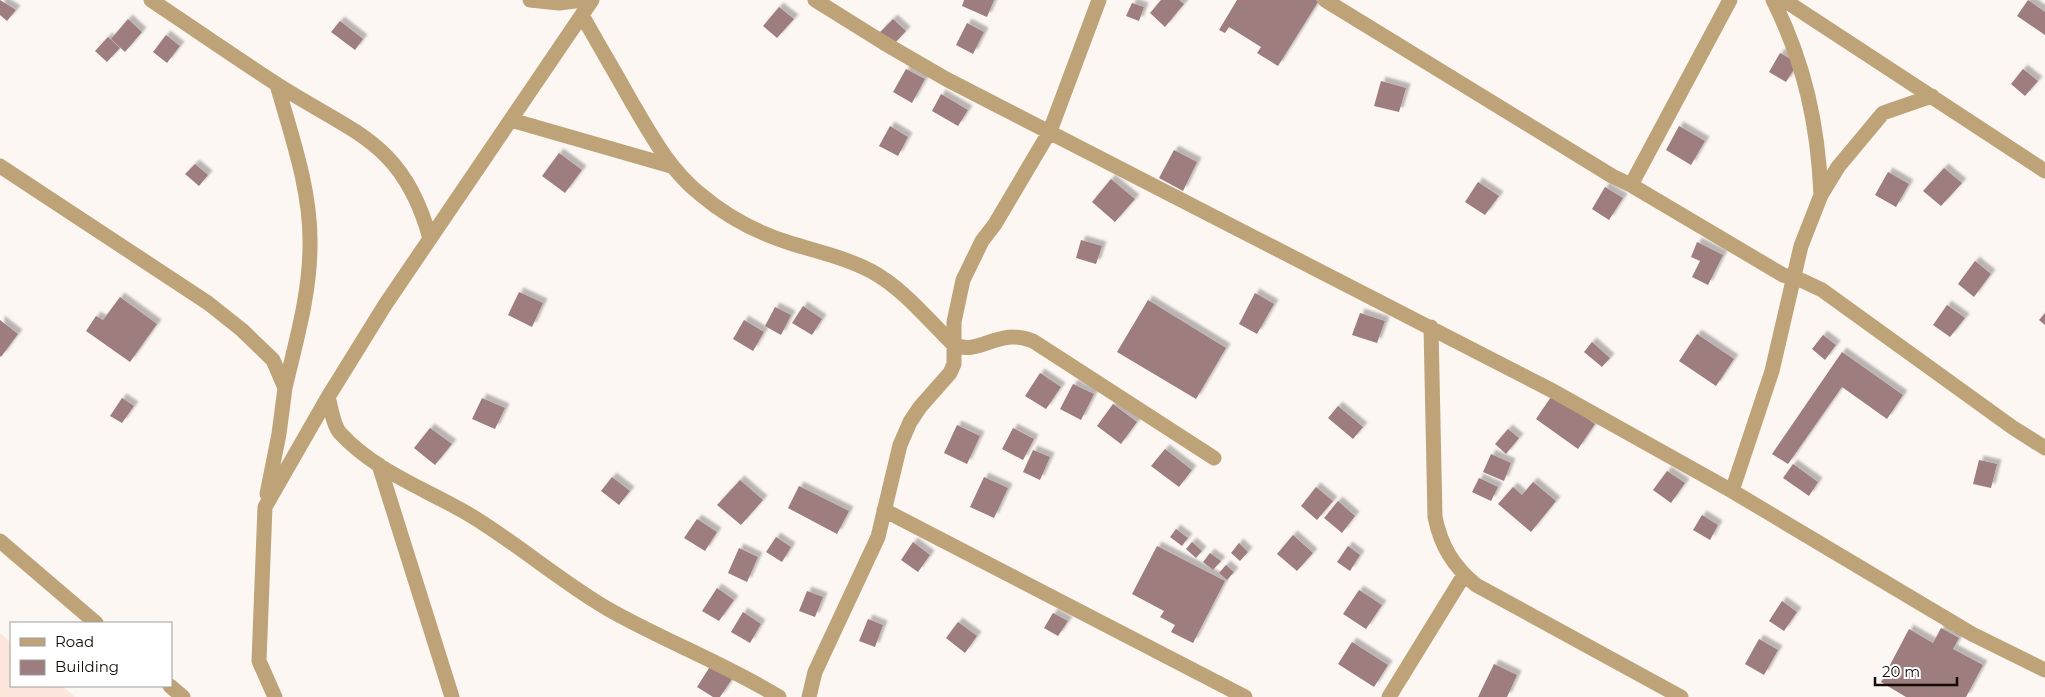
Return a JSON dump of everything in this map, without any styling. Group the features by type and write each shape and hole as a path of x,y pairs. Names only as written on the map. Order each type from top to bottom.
{"street":[{"path":"150,0 278,85 360,133 380,148 397,167 412,189 423,213 430,238"},
{"path":"530,0 559,3 583,0"},
{"path":"265,507 328,397 384,305 592,0"},
{"path":"816,0 946,79 1570,400 1732,491 1972,634 2045,670"},
{"path":"809,697 815,672 878,537 900,446 910,422 920,407 950,373 955,354 953,344 954,322 963,280 972,260 1050,131 1099,0"},
{"path":"1325,0 1612,176 1631,184 1783,275 1803,281 1822,290 2012,427 2045,448"},
{"path":"1631,184 1730,0"},
{"path":"1773,0 1796,52 1806,84 1817,139 1822,195"},
{"path":"1784,0 2045,171"},
{"path":"582,15 659,149 672,166 699,194 739,221 775,237 847,260 894,285 953,344 964,348 972,348 1012,336 1033,341 1214,458"},
{"path":"275,697 259,661 265,507 279,434 285,388 306,299 310,245 305,186 278,85"},
{"path":"1732,491 1772,371 1801,246 1822,195 1848,154 1883,113 1932,96"},
{"path":"511,120 672,166"},
{"path":"0,166 208,303 242,330 273,360 285,388"},
{"path":"1431,327 1434,517 1438,534 1445,550 1464,575 1483,589 1681,697"},
{"path":"328,397 338,431 379,465 407,483 469,515 500,534 580,592 606,608 646,630 722,665 779,697"},
{"path":"379,465 452,697"},
{"path":"884,510 1245,697"},
{"path":"0,541 95,622"},
{"path":"1389,697 1464,575"},
{"path":"171,687 183,697"}],"shaded area":[{"path":"0,633 10,642 10,687 63,687 75,697 0,697"}],"building":[{"path":"0,0 16,10 7,21 0,15"},
{"path":"964,0 994,0 987,17 962,6"},
{"path":"1161,0 1179,0 1184,4 1165,27 1150,13"},
{"path":"1237,0 1316,0 1318,2 1278,66 1257,53 1261,47 1229,27 1225,33 1219,30"},
{"path":"2028,0 2045,12 2045,35 2017,16"},
{"path":"1132,3 1144,7 1139,21 1126,16"},
{"path":"779,7 794,19 777,38 763,26"},
{"path":"128,19 142,32 125,52 111,39"},
{"path":"893,19 906,31 893,45 880,32"},
{"path":"340,21 363,39 355,50 331,32"},
{"path":"967,23 984,32 973,54 956,45"},
{"path":"166,35 180,46 167,63 153,52"},
{"path":"108,37 120,48 107,62 95,51"},
{"path":"1780,53 1798,63 1786,82 1769,72"},
{"path":"906,69 925,79 912,103 893,92"},
{"path":"2023,69 2038,81 2025,96 2011,84"},
{"path":"1381,81 1406,88 1399,112 1374,106"},
{"path":"941,94 968,110 958,126 932,111"},
{"path":"890,126 908,137 898,156 879,146"},
{"path":"1679,126 1705,141 1691,165 1666,150"},
{"path":"1174,150 1197,162 1183,191 1159,178"},
{"path":"559,153 582,170 565,193 542,176"},
{"path":"195,164 208,175 199,186 185,174"},
{"path":"1944,168 1962,183 1941,206 1923,191"},
{"path":"1888,172 1909,184 1896,207 1875,195"},
{"path":"1111,179 1135,199 1115,222 1092,202"},
{"path":"1478,182 1499,196 1485,215 1465,202"},
{"path":"1605,187 1623,198 1609,220 1592,209"},
{"path":"1081,240 1102,246 1096,264 1076,258"},
{"path":"1697,242 1723,255 1708,285 1692,277 1700,261 1691,257"},
{"path":"1975,261 1991,274 1974,297 1958,284"},
{"path":"519,292 543,303 532,327 508,315"},
{"path":"1255,293 1274,304 1257,334 1239,324"},
{"path":"120,297 157,324 130,362 86,331 96,316 103,320"},
{"path":"1148,300 1226,348 1196,399 1117,352"},
{"path":"1947,305 1965,318 1950,337 1933,325"},
{"path":"803,306 822,319 812,335 792,323"},
{"path":"775,307 791,315 781,335 765,326"},
{"path":"1360,313 1385,321 1377,343 1352,335"},
{"path":"2045,313 2045,325 2039,320"},
{"path":"0,320 18,334 1,357 0,356"},
{"path":"744,320 764,332 753,351 733,339"},
{"path":"1697,334 1734,359 1716,386 1679,361"},
{"path":"1823,335 1836,345 1825,360 1812,349"},
{"path":"1592,342 1610,358 1602,367 1584,352"},
{"path":"1842,352 1903,395 1887,419 1842,387 1788,464 1772,454"},
{"path":"1040,373 1061,387 1046,409 1025,396"},
{"path":"1073,384 1094,394 1081,420 1060,409"},
{"path":"1553,394 1595,424 1578,449 1536,419"},
{"path":"122,398 134,406 122,423 110,416"},
{"path":"482,398 505,408 495,429 472,419"},
{"path":"1113,404 1137,422 1121,444 1097,426"},
{"path":"1338,406 1363,427 1353,439 1328,418"},
{"path":"957,425 980,436 967,464 944,453"},
{"path":"430,428 452,444 435,465 414,448"},
{"path":"1013,428 1034,439 1023,460 1002,449"},
{"path":"1508,429 1519,438 1506,454 1495,444"},
{"path":"1165,449 1192,470 1179,487 1151,466"},
{"path":"1033,450 1050,457 1040,480 1023,472"},
{"path":"1491,454 1511,463 1504,481 1483,472"},
{"path":"1979,460 1997,464 1991,488 1973,484"},
{"path":"1793,464 1818,482 1809,496 1783,478"},
{"path":"1667,471 1685,483 1671,503 1653,490"},
{"path":"612,477 630,491 619,505 601,491"},
{"path":"984,477 1008,488 994,518 970,507"},
{"path":"1479,478 1498,487 1491,501 1472,492"},
{"path":"740,480 763,500 741,525 717,505"},
{"path":"1533,482 1556,501 1531,532 1498,504 1513,487 1522,495"},
{"path":"799,486 849,511 837,534 788,508"},
{"path":"1316,487 1333,501 1317,520 1301,506"},
{"path":"1338,501 1355,516 1342,533 1324,518"},
{"path":"1702,515 1718,525 1710,540 1693,530"},
{"path":"697,519 717,532 705,551 684,538"},
{"path":"1176,529 1188,538 1182,546 1170,537"},
{"path":"1293,535 1313,553 1297,571 1277,554"},
{"path":"776,537 791,547 782,562 766,552"},
{"path":"913,542 930,555 918,572 901,560"},
{"path":"1192,542 1202,551 1196,558 1186,549"},
{"path":"1239,543 1248,552 1240,561 1231,553"},
{"path":"1157,546 1225,581 1193,643 1171,632 1175,625 1160,617 1164,611 1132,594"},
{"path":"1348,546 1360,555 1350,571 1337,562"},
{"path":"739,548 758,557 747,582 728,573"},
{"path":"1210,553 1221,561 1213,570 1203,562"},
{"path":"1226,565 1234,572 1227,580 1219,573"},
{"path":"717,588 734,600 719,621 702,611"},
{"path":"1359,590 1382,605 1366,629 1343,614"},
{"path":"807,591 823,597 815,617 799,611"},
{"path":"1782,601 1797,612 1784,631 1769,621"},
{"path":"743,612 761,624 750,643 731,632"},
{"path":"1053,613 1068,621 1058,636 1044,628"},
{"path":"868,619 883,625 875,647 859,641"},
{"path":"958,622 977,636 965,653 946,638"},
{"path":"1941,628 1959,638 1953,649 1983,665 1966,697 1906,697 1881,682 1909,629 1933,643"},
{"path":"1759,639 1778,650 1764,675 1745,664"},
{"path":"1352,642 1388,665 1374,687 1338,664"},
{"path":"1494,664 1517,675 1507,697 1478,697"},
{"path":"711,665 732,679 720,697 713,697 697,687"}]}
